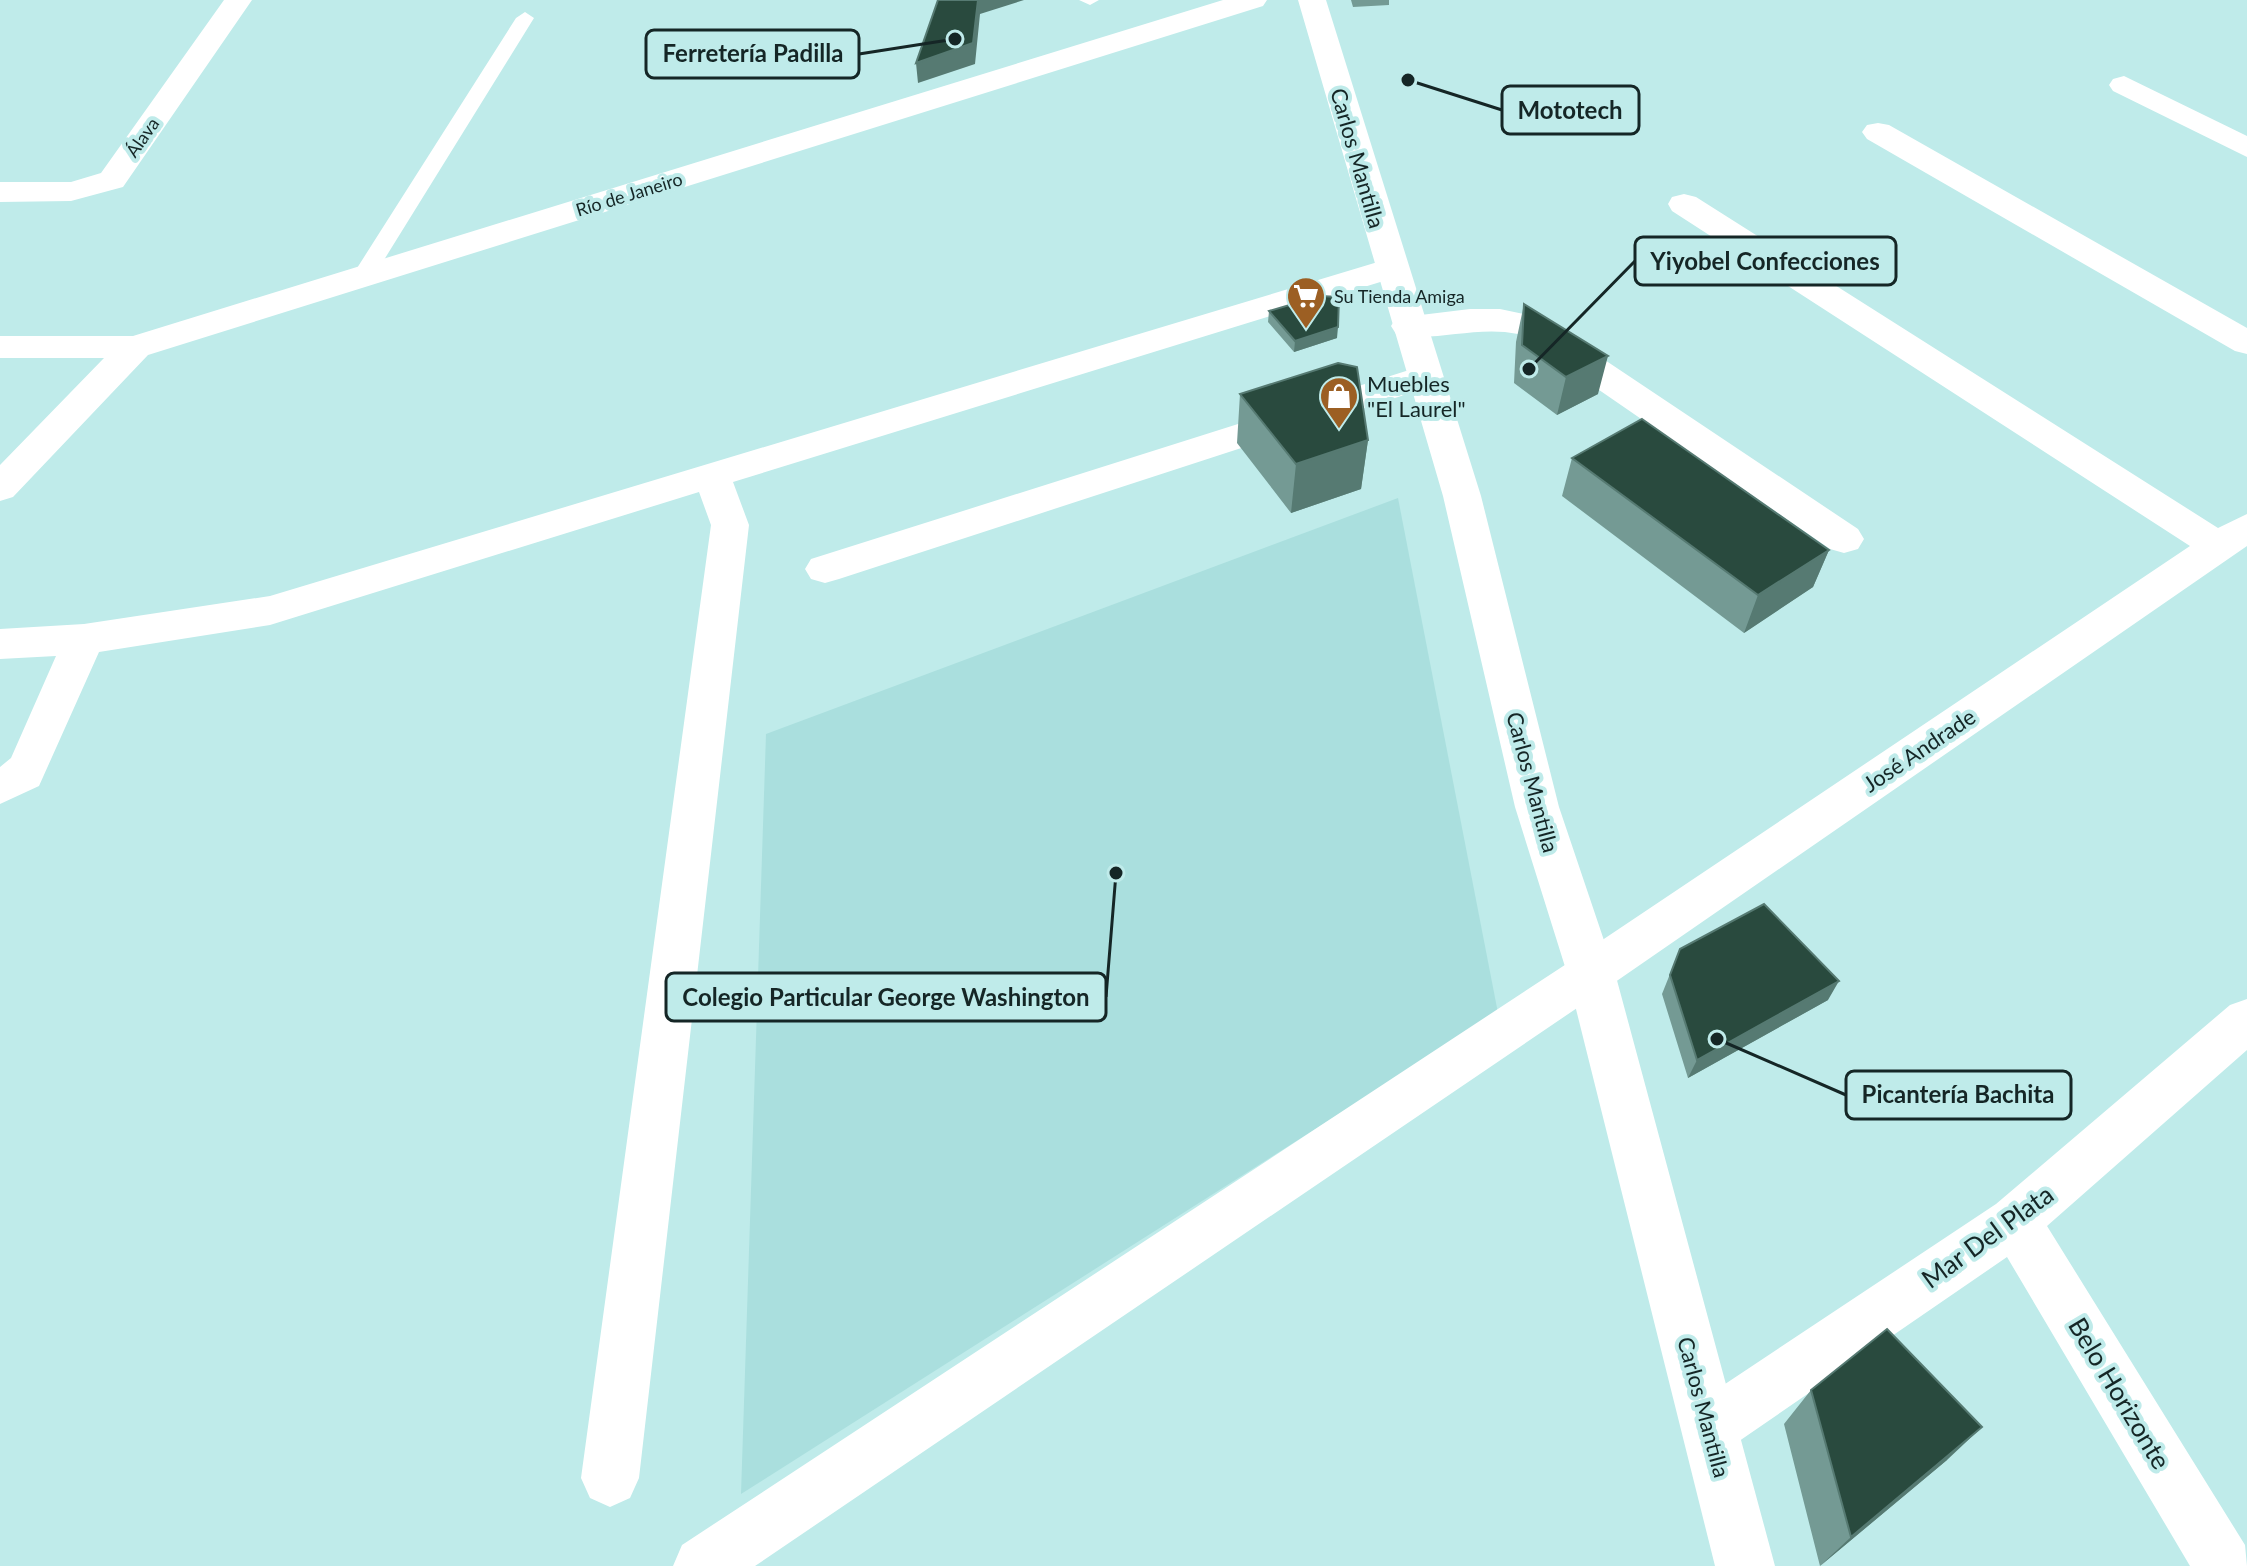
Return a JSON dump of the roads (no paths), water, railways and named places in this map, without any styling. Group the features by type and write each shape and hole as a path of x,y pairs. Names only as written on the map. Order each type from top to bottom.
{"street":[{"name":"Álava","path":"0,192 70,193 112,180 238,0"},
{"name":"Río de Janeiro","path":"0,347 135,347 1253,0"},
{"name":"Carlos Mantilla","path":"1312,0 1408,326 1462,496 1537,807 1591,973 1745,1566"},
{"path":"2124,85 2247,148"},
{"path":"1878,132 2247,343"},
{"path":"1684,204 2232,537"},
{"path":"0,644 84,639 270,610 1391,268"},
{"path":"1408,326 1511,319 1530,326 1844,539"},
{"path":"0,488 135,347"},
{"path":"825,569 1425,376"},
{"path":"610,1478 730,525 712,477"},
{"name":"José Andrade","path":"703,1566 1591,973 2232,537"},
{"path":"0,787 24,774 31,762 84,639"},
{"name":"Mar Del Plata","path":"1709,1428 2015,1221 2238,1042"},
{"name":"Belo Horizonte","path":"2015,1221 2224,1566"}],"lane":[{"path":"363,276 525,18"}],"place":[{"name":"Ferretería Padilla","path":"955,39"},
{"name":"Mototech","path":"1408,80"},
{"name":"Su Tienda Amiga","path":"1306,330"},
{"name":"Yiyobel Confecciones","path":"1529,369"},
{"name":"Muebles \"El Laurel\"","path":"1339,430"},
{"name":"Colegio Particular George Washington","path":"1116,873"},
{"name":"Picantería Bachita","path":"1717,1039"}]}
